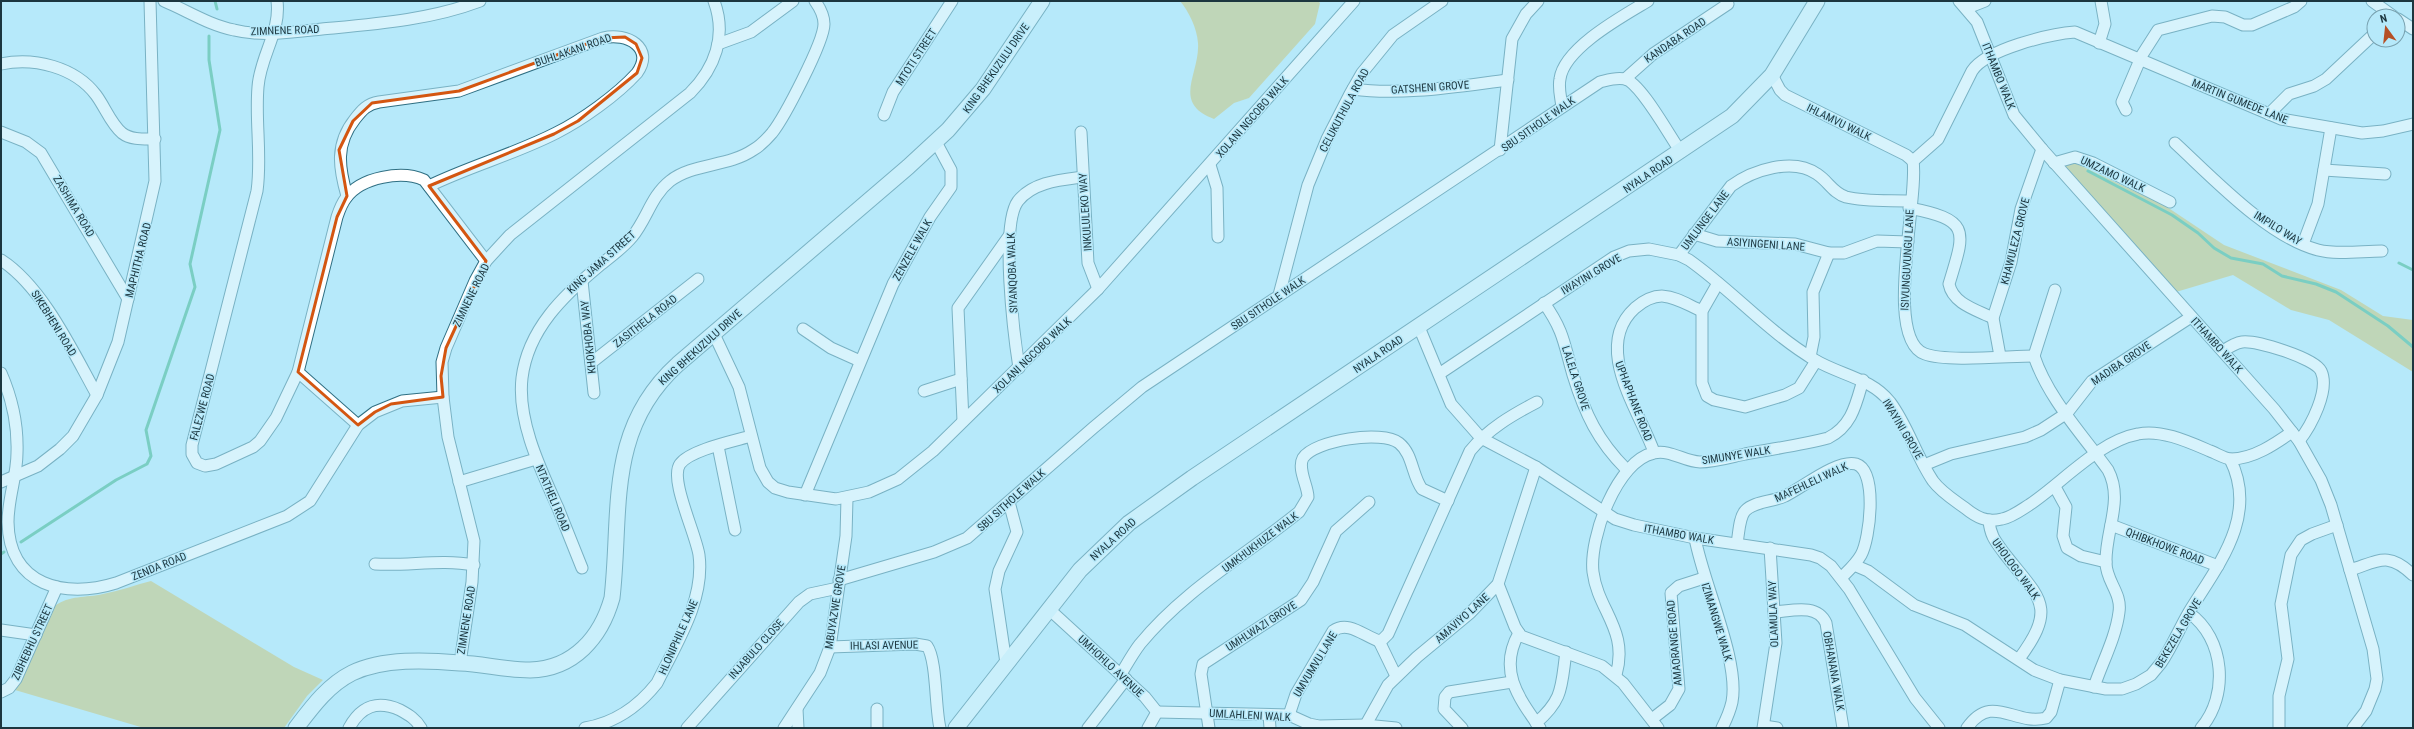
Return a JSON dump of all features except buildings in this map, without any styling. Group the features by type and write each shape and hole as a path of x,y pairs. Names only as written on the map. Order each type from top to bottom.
{"street":[{"name":"MAPHITHA ROAD","path":"1,482 38,466 60,449 73,436 97,395 118,342 152,198 156,164 150,1"},
{"name":"ZIMNENE ROAD","path":"164,1 206,21 235,30 275,32 415,18 454,10 480,1"},
{"path":"275,32 278,20 277,1"},
{"name":"ZIMNENE ROAD","path":"460,662 474,565 472,530 448,438 441,376 446,348 463,308 486,261 510,235 690,93 708,72 718,44 719,22 714,1"},
{"path":"718,44 751,32 792,1"},
{"name":"KING JAMA STREET","path":"536,459 523,405 522,378 525,363 548,314 560,300 630,239 641,223 651,202 668,182 687,172 742,156 763,143 772,133 782,118 823,32 823,17 815,1"},
{"name":"MTOTI STREET","path":"884,114 894,92 952,1"},
{"name":"KING BHEKUZULU DRIVE","path":"296,728 331,688 353,673 399,662 460,662 516,670 544,668 572,658 585,649 595,637 607,617 612,598 621,474 631,429 641,409 657,385 936,142 974,101 1042,1"},
{"name":"XOLANI NGCOBO WALK","path":"714,334 732,368 739,387 760,468 768,482 775,488 805,496 836,499 847,498 876,489 898,479 933,451 1098,289 1210,165 1354,1"},
{"name":"CELUKUTHULA ROAD","path":"1279,296 1308,185 1327,139 1353,89 1381,46 1393,35 1442,1"},
{"path":"1500,150 1512,40 1526,14 1538,1"},
{"path":"1562,107 1560,78 1577,50 1586,40 1648,1"},
{"name":"NYALA ROAD","path":"956,728 1080,570 1112,537 1134,519 1419,326 1681,152 1732,116 1772,75 1817,1"},
{"path":"1963,5 1985,1"},
{"path":"2099,43 2105,24 2101,1"},
{"path":"2126,110 2123,106 2123,99 2140,60 2155,32 2162,28 2212,16 2225,17 2243,26 2252,25 2294,8 2301,1"},
{"path":"2372,1 2381,8"},
{"name":"KANDABA ROAD","path":"1625,79 1653,54 1728,4"},
{"name":"ITHAMBO WALK","path":"1963,5 1977,22 2014,115 2054,163 2223,351 2292,432 2299,441 2321,480 2337,525 2374,649 2377,679 2371,700 2353,728"},
{"name":"FALEZWE ROAD","path":"275,32 262,68 258,87 260,158 257,191 192,445 192,454 197,463 205,466 216,464 246,452 260,441 280,412 298,372 337,217 347,196"},
{"name":"MARTIN GUMEDE LANE","path":"1990,56 2053,34 2075,32 2268,114 2300,124 2371,133 2413,124"},
{"name":"BUHLAKANI ROAD","path":"347,196 341,174 340,150 345,134 367,106 379,102 459,91 603,38 625,37 636,44 642,58 642,64 637,73 578,120 554,134 462,170 429,186"},
{"path":"2268,114 2289,94 2314,86 2326,79 2366,42"},
{"path":"1913,161 1938,139 1972,71 1978,63 1990,56"},
{"path":"1,64 31,62 65,71 87,84 123,134 138,139 155,139"},
{"name":"IHLAMVU WALK","path":"1772,75 1780,90 1785,95 1906,155 1913,161"},
{"name":"SBU SITHOLE WALK","path":"839,584 958,543 978,530 1122,402 1600,82 1612,79 1625,79"},
{"path":"1625,79 1637,87 1681,152"},
{"name":"GATSHENI GROVE","path":"1353,89 1369,91 1399,90 1508,80"},
{"path":"2303,244 2318,204 2331,128"},
{"name":"ZASHIMA ROAD","path":"1,132 26,142 41,153 128,299"},
{"name":"INKULULEKO WAY","path":"1081,132 1082,177 1088,263 1098,289"},
{"name":"ZENZELE WALK","path":"805,496 893,284 924,228 951,187 951,170 936,142"},
{"name":"IMPILO WAY","path":"2175,143 2253,214 2303,244 2324,251 2382,251"},
{"name":"KHAWULEZA GROVE","path":"2000,356 1994,318 2012,262 2021,209 2042,149"},
{"name":"UMZAMO WALK","path":"2054,163 2075,157 2093,163 2170,202"},
{"name":"ISIVUNGUVUNGU LANE","path":"1913,161 1914,172 1910,204 1904,315 1909,340 1914,348 1926,355 1941,358 2034,356"},
{"path":"1210,165 1217,188 1218,237"},
{"name":"UMLUNGE LANE","path":"1679,255 1731,186 1754,174 1778,167 1808,169 1845,196 1910,204 1951,222 1959,229 1961,242 1949,284 1953,295 1956,299 1994,318"},
{"path":"2324,170 2385,174"},
{"path":"347,196 367,183 398,174 415,177 429,186 486,261"},
{"name":"SIYANQOBA WALK","path":"1019,368 1009,236 1013,211 1026,194 1042,185 1056,180 1082,177"},
{"name":"ASIYINGENI LANE","path":"1694,234 1717,241 1795,244 1829,253 1844,252 1877,241 1908,242"},
{"path":"963,421 958,308 1009,236"},
{"name":"IWAYINI GROVE","path":"1439,374 1599,266 1629,251 1649,249 1679,255 1718,283 1763,321 1813,359 1863,380 1875,388 1889,401 1934,481 1944,492 1976,517 1989,520"},
{"path":"1718,283 1702,311 1702,383 1707,396 1714,400 1745,407 1785,395 1799,388 1813,359 1813,292 1829,253"},
{"name":"SIKEBHENI ROAD","path":"1,260 17,272 40,299 97,395"},
{"name":"ZASITHELA ROAD","path":"591,363 698,279"},
{"name":"KHOKHOBA WAY","path":"582,281 594,393"},
{"path":"2055,290 2034,356 2047,384 2114,481 2114,506 2106,562 2108,573 2118,596 2120,612 2094,687"},
{"name":"UPHAPHANE ROAD","path":"1654,452 1624,381 1616,353 1617,337 1620,328 1634,310 1654,296 1669,296 1702,311"},
{"name":"LALELA GROVE","path":"1544,303 1560,327 1577,387 1598,436 1626,469"},
{"name":"MADIBA GROVE","path":"1924,465 1969,449 2030,435 2067,413 2092,381 2191,317"},
{"name":"ITHAMBO WALK","path":"1419,326 1451,404 1481,438 1536,466 1615,519 1634,525 1695,538 1770,548 1820,558 1841,578 1915,698 1939,728"},
{"path":"803,329 831,348 860,361"},
{"path":"2223,351 2236,343 2251,342 2306,359 2318,366 2324,380 2323,390 2313,421 2299,441"},
{"path":"298,372 358,425"},
{"name":"ZENDA ROAD","path":"1,373 7,386 15,419 17,455 9,501 8,523 14,550 23,568 31,577 42,583 57,587 82,589 107,586 288,516 304,506 314,496 358,425 375,412 391,404 443,397"},
{"path":"924,391 961,379"},
{"name":"SIMUNYE WALK","path":"1654,452 1667,453 1704,462 1828,438 1837,434 1849,420 1863,380"},
{"path":"1396,676 1379,640 1383,640 1388,634 1470,451 1481,438 1509,417 1537,402"},
{"path":"1989,520 2002,519 2011,515 2055,487 2096,454 2119,440 2147,432 2201,447 2230,459 2266,449 2292,432"},
{"name":"HLONIPHILE LANE","path":"585,728 614,720 642,700 656,683 695,601 700,578 700,564 697,542 679,485 678,470 680,464 689,456 751,436"},
{"name":"UMKHUKHUZE WALK","path":"1088,728 1123,677 1137,648 1161,621 1196,590 1299,512 1308,497 1302,464 1306,455 1335,442 1371,436 1387,437 1398,442 1405,449 1422,490 1448,501"},
{"path":"718,446 736,530"},
{"path":"1616,676 1619,658 1619,643 1593,572 1598,527 1626,469 1638,459 1654,452"},
{"name":"NTATHELI ROAD","path":"459,482 536,459 582,568"},
{"name":"BEKEZELA GROVE","path":"1854,565 1868,571 1914,605 1965,625 2034,670 2060,680 2094,687 2122,689 2136,684 2151,675 2171,648 2189,613 2218,566 2238,522 2240,501 2238,481 2230,459"},
{"name":"MAFEHLELI WALK","path":"1737,543 1742,516 1747,509 1784,497 1826,472 1851,463 1859,465 1865,471 1870,509 1866,542 1862,555 1841,578"},
{"name":"AMAVIYO LANE","path":"1365,727 1380,697 1396,676 1417,656 1470,613 1498,584 1536,466"},
{"path":"2055,487 2066,507 2063,536 2067,548 2081,556 2106,562"},
{"name":"MBUYAZWE GROVE","path":"784,728 820,673 830,647 846,536 847,498"},
{"path":"1006,663 995,589 999,571 1017,532 1009,502"},
{"name":"UMHLWAZI GROVE","path":"1207,713 1201,669 1202,664 1301,600 1313,582 1336,531 1369,502"},
{"name":"UHOLOGO WALK","path":"1989,520 1990,531 1995,543 2033,590 2042,608 2039,628 2019,659"},
{"name":"QHIBKHOWE ROAD","path":"2111,525 2218,566"},
{"path":"2279,728 2279,696 2288,658 2281,604 2291,554 2301,540 2312,534 2337,525"},
{"name":"IZIMANGWE WALK","path":"1695,538 1704,578 1731,664 1732,702 1722,728"},
{"name":"OLAMULA WAY","path":"1763,727 1776,649 1770,548"},
{"path":"2350,570 2376,562 2393,560 2401,563 2413,575"},
{"path":"375,564 404,565 446,561 474,565"},
{"name":"AMAORANGE ROAD","path":"1652,719 1670,705 1679,689 1671,594 1678,586 1704,578"},
{"name":"INJABULO CLOSE","path":"687,728 799,602 810,594 839,584"},
{"path":"1498,584 1518,633 1527,639 1592,661 1616,676 1658,728"},
{"name":"ZIBHEBHU STREET","path":"1,692 13,684 57,587"},
{"name":"UMHOHLO AVENUE","path":"1050,610 1123,677 1157,712"},
{"name":"OBHANANA WALK","path":"1774,612 1811,610 1822,616 1826,623 1843,728"},
{"path":"2189,613 2204,626 2219,669 2220,687 2216,704 2201,728"},
{"name":"UMVUMVU LANE","path":"1289,715 1296,694 1333,631 1343,626 1379,640"},
{"path":"1,630 36,635"},
{"path":"1518,633 1509,660 1512,682 1538,725 1557,702 1561,687 1566,652"},
{"name":"IHLASI AVENUE","path":"830,647 915,644 928,646 932,654 936,706 940,728"},
{"path":"1967,728 1977,716 1990,710 2030,720 2046,718 2052,708 2060,680"},
{"path":"1462,728 1444,709 1445,697 1449,692 1512,682"},
{"path":"349,728 361,711 372,705 390,706 413,718 421,728"},
{"path":"797,709 798,728"},
{"path":"877,709 877,728"},
{"path":"1148,728 1157,712"},
{"name":"UMLAHLENI WALK","path":"1157,712 1289,715 1309,724 1319,726 1396,728"},
{"path":"1207,713 1209,728"},
{"path":"1269,715 1270,728"},
{"path":"1763,727 1777,728"}],"highlighted area":[{"path":"625,37 636,44 642,58 637,73 578,121 554,134 429,186 486,261 446,348 441,376 443,397 391,404 375,412 358,425 298,372 337,217 347,196 339,150 353,121 372,103 459,91 603,38"}],"shaded area":[{"path":"1180,1 1318,1 1320,3 1315,24 1249,98 1234,103 1214,119 1201,112 1194,105 1191,96 1198,43 1192,20"},
{"path":"2075,163 2164,205 2224,245 2341,290 2383,316 2413,320 2413,372 2329,320 2291,310 2233,275 2176,292 2063,166"},
{"path":"151,581 294,667 323,680 307,696 284,728 144,728 15,690 55,606 60,602 72,598 109,593"}],"waterway":[{"path":"215,1 217,9"},
{"path":"21,542 116,480 147,464 151,456 146,430 195,287 190,264 220,130 209,60 209,36"},
{"path":"2088,171 2172,215 2198,233 2214,248 2231,258 2263,264 2282,276 2316,284 2336,292 2388,326 2413,347"},
{"path":"2399,263 2413,270"}]}
